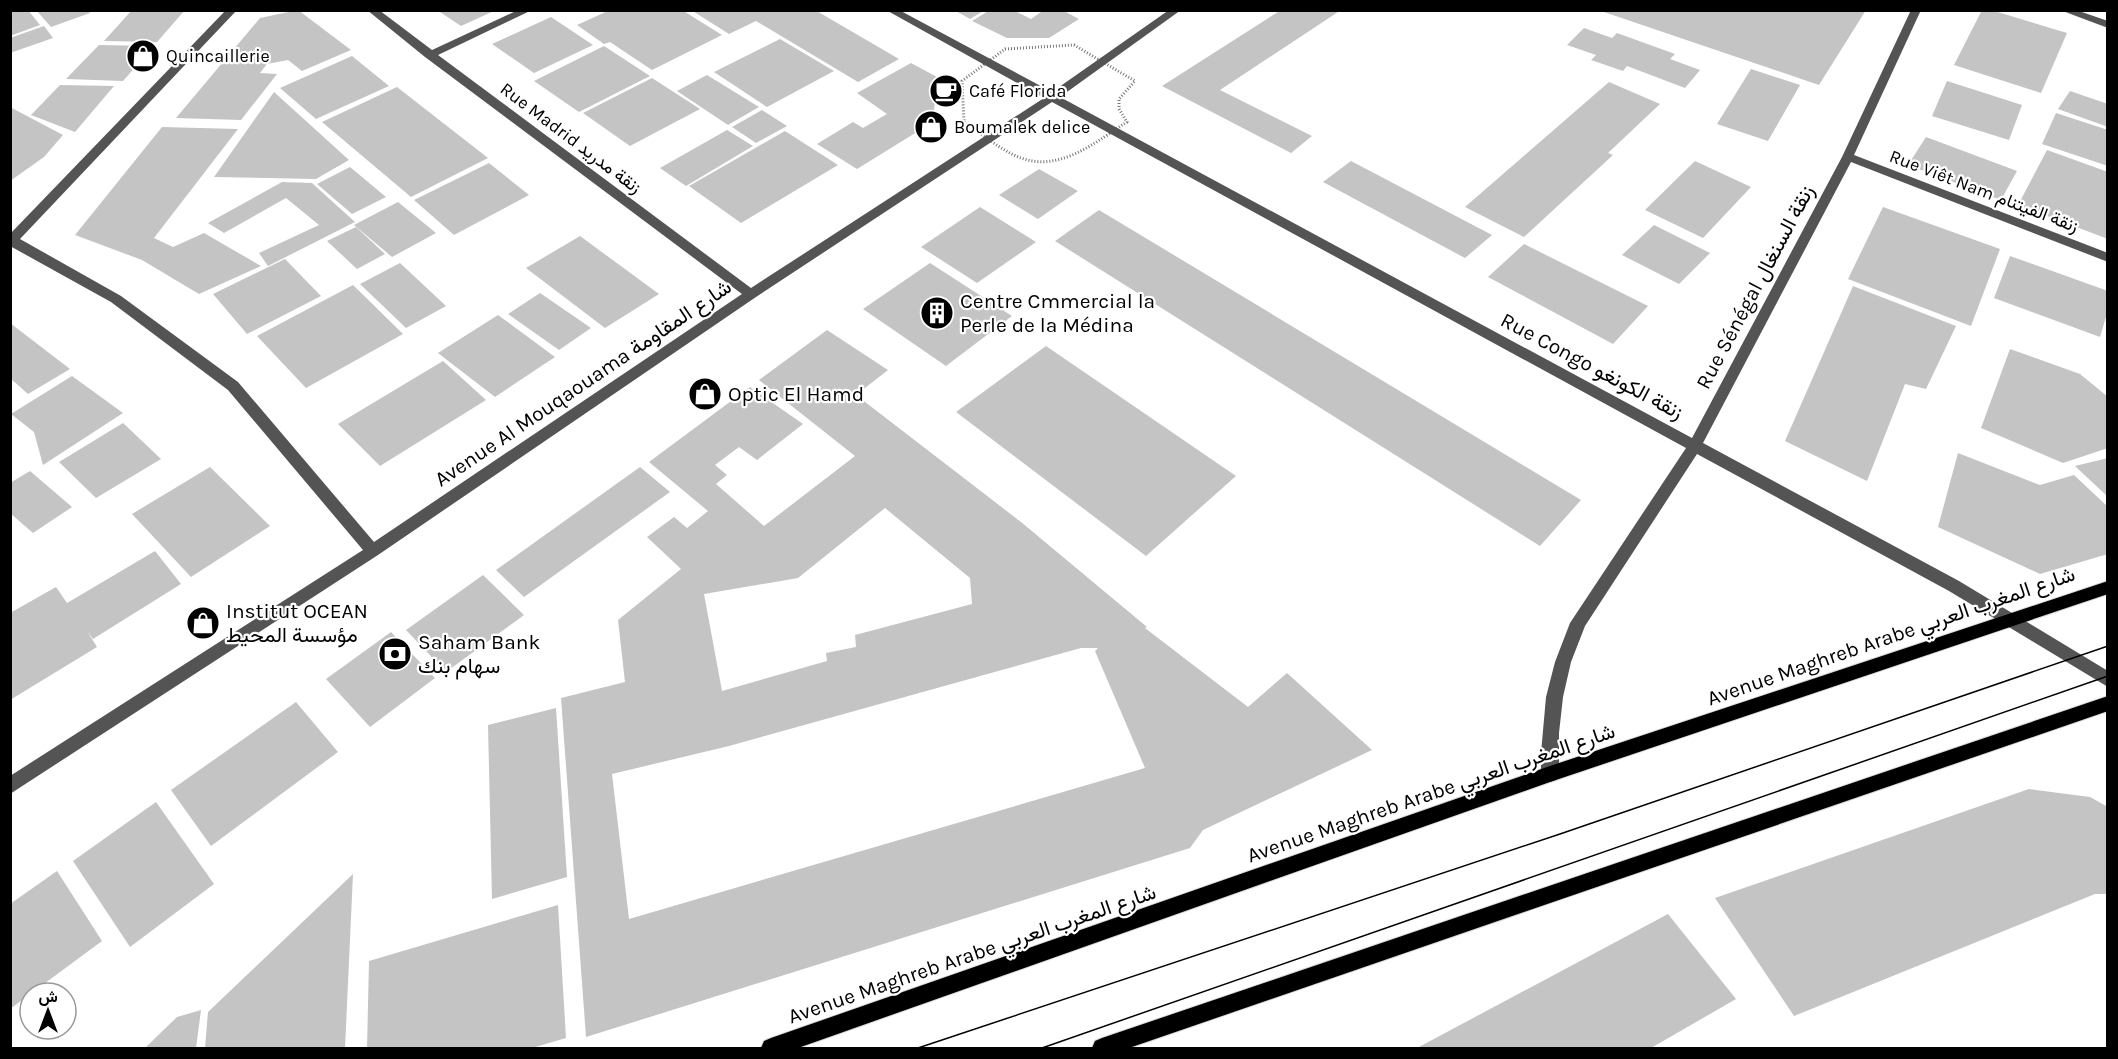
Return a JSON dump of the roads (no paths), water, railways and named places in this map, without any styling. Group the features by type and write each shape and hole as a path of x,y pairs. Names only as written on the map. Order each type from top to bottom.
{"main road":[{"name":"Avenue Maghreb Arabe شارع المغرب العربي","path":"771,1048 1550,774 2108,587"},
{"path":"1102,1048 2108,703"}],"street":[{"path":"232,10 11,240 116,299 233,386 373,551"},
{"name":"Rue Madrid زنقة مدريد","path":"372,10 429,55 751,294"},
{"path":"429,55 527,10"},
{"name":"Rue Congo زنقة الكونغو","path":"891,10 1954,586 2108,680"},
{"name":"Avenue Al Mouqaouama شارع المقاومة","path":"10,786 373,551 751,294 1051,98 1176,10"},
{"name":"Rue Sénégal زنقة السنغال","path":"1550,774 1550,721 1554,692 1564,656 1578,623 1695,446 1848,157 1916,10"},
{"path":"2065,10 2108,25"},
{"name":"Rue Viêt Nam زنقة الفيتنام","path":"1848,157 2108,258"}],"tram line":[{"path":"918,1048 1560,834 2108,646"},
{"path":"1042,1048 2108,676"}],"place":[{"name":"Quincaillerie","path":"143,56"},
{"name":"Café Florida","path":"946,91"},
{"name":"Boumalek delice","path":"931,127"},
{"name":"Centre Cmmercial la Perle de la Médina","path":"937,313"},
{"name":"Optic El Hamd","path":"705,394"},
{"name":"Institut OCEAN مؤسسة المحيط","path":"203,623"},
{"name":"Saham Bank سهام بنك","path":"395,654"}]}
